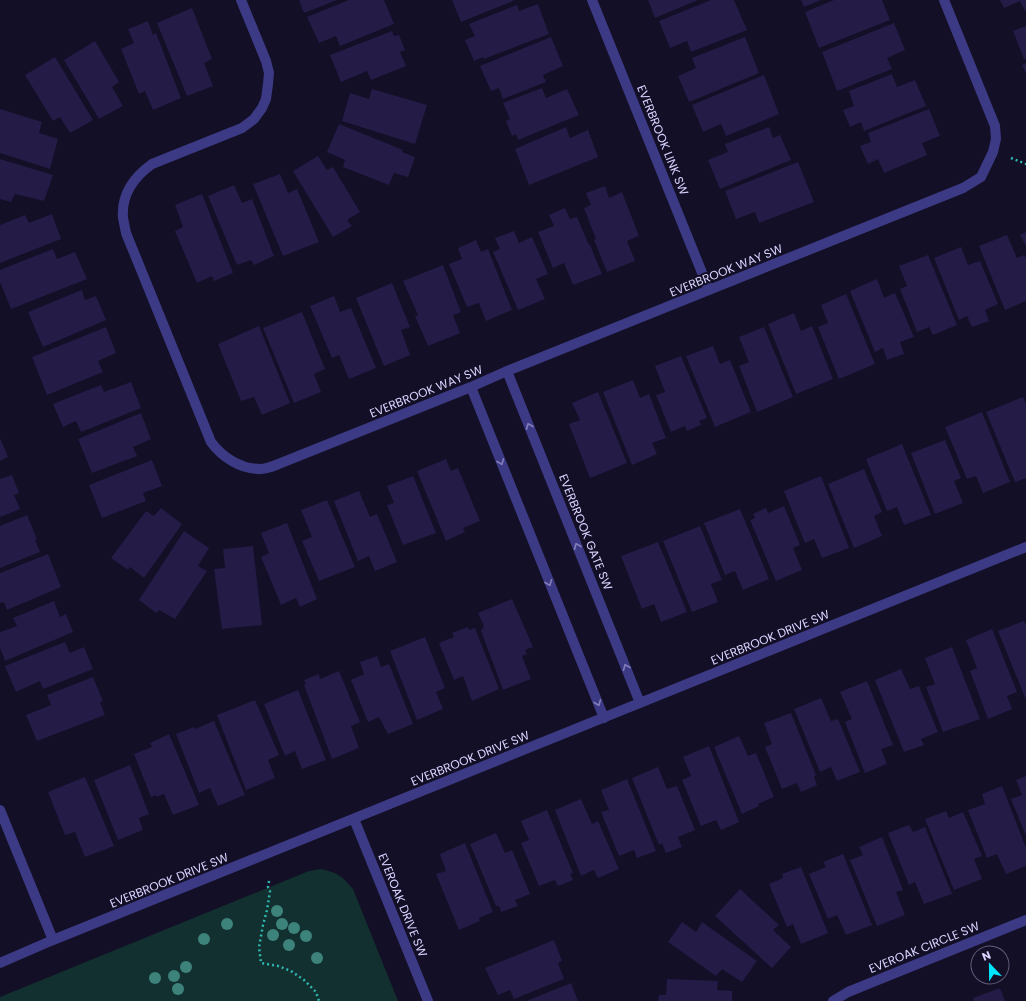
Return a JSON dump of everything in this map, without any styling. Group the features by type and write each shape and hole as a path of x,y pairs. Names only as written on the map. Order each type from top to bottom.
{"street":[{"name":"EVERBROOK WAY SW","path":"242,0 269,73 266,99 262,108 254,119 242,128 152,164 148,167 134,180 126,192 123,206 123,218 126,233 211,442 217,450 236,463 261,469 276,466 507,371 963,188 982,177 993,152 996,139 995,126 944,0"},
{"name":"EVERBROOK LINK SW","path":"592,0 709,290"},
{"name":"EVERBROOK GATE SW","path":"507,371 640,703"},
{"path":"471,387 604,718"},
{"name":"EVERBROOK DRIVE SW","path":"0,963 53,940 1026,547"},
{"path":"0,810 53,940"},
{"name":"EVEROAK DRIVE SW","path":"354,819 428,1001"},
{"name":"EVEROAK CIRCLE SW","path":"833,1001 848,992 1026,920"}],"path":[{"path":"269,881 268,887 270,891 259,947 260,963 278,966 291,971 304,980 316,992 318,1001"}],"green space":[{"path":"321,869 339,876 353,889 398,1001 0,1001 0,997 309,871"}],"building":[{"path":"299,0 337,0 304,13"},
{"path":"349,0 384,0 394,24 340,46 336,36 319,43 307,17"},
{"path":"452,0 513,0 513,1 461,22"},
{"path":"648,0 698,0 655,18"},
{"path":"711,0 734,0 747,30 691,52 687,41 670,48 659,21"},
{"path":"801,0 821,0 804,7"},
{"path":"834,0 882,0 890,20 819,48 805,12"},
{"path":"1000,0 1026,0 1026,10 1025,11 1020,1 1004,8"},
{"path":"538,4 549,34 484,59 483,57 474,61 465,40 475,36 469,24 517,5 519,11"},
{"path":"192,8 212,59 204,63 213,86 187,96 157,23"},
{"path":"148,21 153,35 156,33 181,98 153,110 145,91 139,94 121,49 134,43 128,29"},
{"path":"894,23 905,50 887,58 892,69 837,91 822,52"},
{"path":"1026,26 1026,59 1024,59 1013,31"},
{"path":"392,31 394,36 399,35 405,50 400,52 406,66 371,80 367,71 341,82 330,55"},
{"path":"551,37 563,66 543,75 546,82 503,99 499,88 491,91 480,66"},
{"path":"745,37 759,73 689,102 678,76 696,68 692,58"},
{"path":"95,41 119,82 112,87 123,106 99,119 64,60"},
{"path":"55,57 93,120 70,133 60,117 53,121 25,75"},
{"path":"1026,63 1026,73 1022,65"},
{"path":"892,74 897,87 915,80 926,106 864,131 861,122 850,127 843,110 854,106 849,91"},
{"path":"764,75 779,114 726,136 721,124 703,132 692,105"},
{"path":"542,88 546,98 567,89 579,115 518,140 516,134 512,136 506,121 510,119 503,103"},
{"path":"372,89 427,105 415,144 342,121 350,93 369,99"},
{"path":"0,109 42,122 39,133 58,139 50,169 0,153"},
{"path":"929,109 940,136 922,143 927,155 884,173 878,159 868,164 860,146 871,142 868,133"},
{"path":"339,124 403,150 402,152 415,157 408,177 394,173 389,185 343,167 345,160 327,152"},
{"path":"566,127 570,138 588,130 598,157 529,185 515,149"},
{"path":"769,127 773,138 780,135 791,160 720,189 708,160 728,152 725,144"},
{"path":"318,156 327,170 333,167 360,212 347,220 352,226 333,237 293,171"},
{"path":"0,159 53,175 44,201 15,194 11,202 0,199"},
{"path":"798,162 814,202 759,223 755,212 736,219 725,191"},
{"path":"280,174 288,193 297,189 319,242 283,256 253,184"},
{"path":"234,185 242,203 252,199 274,256 254,265 251,260 237,265 208,196"},
{"path":"605,186 609,198 622,192 639,236 627,241 635,261 607,272 594,240 596,239 584,208 591,205 586,193"},
{"path":"202,194 233,273 214,281 212,276 197,283 175,231 183,227 175,205"},
{"path":"565,208 570,219 577,217 602,274 573,285 564,263 553,268 538,232 554,226 549,215"},
{"path":"52,214 61,239 0,263 0,225 25,215 29,223"},
{"path":"514,231 519,243 532,237 548,274 536,279 545,299 518,310 493,252 500,249 495,238"},
{"path":"1026,232 1026,246 1020,235"},
{"path":"1007,235 1017,258 1024,255 1026,258 1026,301 1005,310 979,246"},
{"path":"476,240 481,252 488,249 512,310 486,321 479,303 467,307 449,264 462,259 458,248"},
{"path":"961,247 968,265 980,261 998,304 985,310 989,321 972,327 967,316 959,320 934,258"},
{"path":"53,249 57,259 75,252 87,279 11,309 0,282 0,270"},
{"path":"928,255 957,325 933,335 929,327 917,332 900,289 907,286 899,266"},
{"path":"443,265 461,312 453,315 460,333 428,346 415,316 418,315 403,281"},
{"path":"877,279 884,298 895,293 914,337 900,342 904,354 887,360 883,348 875,352 850,291"},
{"path":"392,283 410,327 401,330 410,355 384,366 356,298"},
{"path":"82,290 85,300 96,296 106,320 43,347 28,312"},
{"path":"846,294 875,364 839,379 818,327 828,323 821,305"},
{"path":"334,296 340,312 351,308 376,368 349,379 339,355 332,358 310,306"},
{"path":"302,312 325,369 314,374 321,392 294,403 263,328"},
{"path":"794,313 801,331 812,326 833,379 796,394 768,324"},
{"path":"259,326 290,403 262,415 254,397 241,401 218,344"},
{"path":"106,327 116,353 98,361 103,372 47,395 32,357"},
{"path":"764,327 793,397 757,412 739,366 749,362 739,337"},
{"path":"713,346 720,364 730,360 751,412 715,427 686,356"},
{"path":"681,356 707,418 699,421 701,425 687,431 685,426 671,432 656,395 665,392 655,366"},
{"path":"633,380 640,398 649,394 666,438 652,443 657,454 632,465 603,392"},
{"path":"131,382 141,408 81,432 76,421 63,427 53,404 101,385 104,392"},
{"path":"598,392 627,463 590,478 569,424 580,420 572,403"},
{"path":"1023,397 1026,404 1026,478 1015,482 986,412"},
{"path":"982,412 1010,482 983,493 976,476 967,479 945,427"},
{"path":"141,413 151,439 133,447 137,456 92,473 78,439"},
{"path":"0,438 8,457 0,461"},
{"path":"945,440 961,478 954,481 963,503 935,514 911,453"},
{"path":"902,444 931,515 904,525 897,507 887,511 866,459"},
{"path":"446,459 451,471 458,468 480,521 463,528 465,532 446,541 417,471"},
{"path":"152,460 162,486 143,493 146,501 102,518 89,485"},
{"path":"864,469 882,512 874,516 882,536 854,548 828,484"},
{"path":"12,475 19,493 14,495 20,509 0,517 0,479"},
{"path":"413,476 436,533 403,545 387,505 394,503 387,486"},
{"path":"821,476 849,548 822,558 814,539 805,543 784,491"},
{"path":"359,491 370,517 377,514 397,562 375,571 369,556 358,561 334,501"},
{"path":"327,500 355,567 319,581 302,541 312,537 301,510"},
{"path":"784,506 800,545 793,548 802,570 776,581 750,520 755,518 753,514 766,508 768,513"},
{"path":"161,508 182,524 144,578 130,567 128,570 111,558 146,511 154,516"},
{"path":"740,509 769,579 743,590 735,571 725,575 704,523"},
{"path":"27,515 37,539 35,540 40,552 0,568 0,526"},
{"path":"287,523 317,599 300,607 296,598 281,605 261,557 269,553 261,533"},
{"path":"700,526 722,580 711,584 718,602 692,612 663,541"},
{"path":"184,531 209,548 198,566 207,571 175,619 159,610 156,613 139,600"},
{"path":"658,542 687,612 661,622 654,604 642,609 621,556"},
{"path":"253,546 262,625 222,629 214,569 225,568 223,549"},
{"path":"48,554 61,587 7,610 4,602 0,603 0,573"},
{"path":"512,599 533,647 525,650 527,654 522,656 531,679 503,690 481,631 484,626 478,613"},
{"path":"54,601 60,617 66,614 73,632 5,661 0,648 0,632 17,626 13,618"},
{"path":"1024,621 1026,625 1026,700 998,631"},
{"path":"468,627 469,630 475,628 499,689 472,701 463,676 454,680 439,643 454,637 452,633"},
{"path":"992,629 1017,692 1007,696 1012,709 988,719 970,671 977,668 966,640"},
{"path":"425,637 445,688 436,692 443,709 417,720 390,651"},
{"path":"65,642 70,653 84,647 93,669 43,689 40,681 16,692 5,666"},
{"path":"952,647 980,719 943,732 926,687 935,684 925,658"},
{"path":"377,656 381,667 389,664 413,724 388,734 379,717 368,722 351,680 364,674 360,662"},
{"path":"901,669 910,689 919,686 938,732 921,739 924,745 904,752 875,680"},
{"path":"339,671 360,722 351,726 359,748 332,759 304,685 306,684 304,680 319,674 320,679"},
{"path":"93,677 103,701 100,702 105,715 37,741 26,715 51,705 47,695"},
{"path":"867,681 893,745 881,749 887,764 865,773 845,722 852,719 840,692"},
{"path":"298,690 326,760 302,769 295,751 285,756 264,704"},
{"path":"821,698 831,721 838,719 860,772 837,781 831,767 820,772 794,709"},
{"path":"255,700 279,755 268,760 275,778 246,790 217,715"},
{"path":"791,713 816,775 814,777 817,785 801,792 797,783 782,789 765,747 772,744 764,723"},
{"path":"214,721 245,795 218,806 210,788 199,793 176,734 194,727 195,729"},
{"path":"169,734 199,805 173,815 164,794 157,797 156,795 151,797 134,754 152,747 150,743"},
{"path":"739,736 748,756 756,753 774,797 758,804 759,806 742,814 714,747"},
{"path":"709,746 739,822 721,830 716,820 701,826 682,780 691,776 683,757"},
{"path":"130,765 149,814 139,818 143,830 118,840 94,780"},
{"path":"658,767 667,789 677,786 695,830 678,837 682,847 666,853 662,843 659,845 632,778"},
{"path":"1026,776 1026,836 1011,799 1022,795 1016,780"},
{"path":"85,777 114,846 85,857 75,832 65,835 48,792"},
{"path":"627,779 656,851 637,858 634,850 619,856 601,812 609,810 601,790"},
{"path":"1002,786 1026,848 1026,866 1006,874 997,854 987,858 968,810 985,804 982,794"},
{"path":"581,799 592,824 598,821 619,869 598,878 594,870 581,876 555,810"},
{"path":"547,810 573,873 570,874 573,880 558,886 555,880 539,886 521,843 529,840 521,821"},
{"path":"946,811 949,818 963,812 982,856 974,859 982,879 954,890 925,819"},
{"path":"909,825 913,832 925,827 952,894 924,904 915,882 909,885 888,833"},
{"path":"496,833 505,853 512,850 530,894 515,900 518,906 501,912 499,906 496,906 470,844"},
{"path":"882,837 903,890 896,892 905,915 877,926 850,860 863,855 859,847"},
{"path":"465,843 493,912 479,918 480,921 459,930 436,874 446,871 440,854"},
{"path":"843,854 872,925 846,935 837,915 828,919 809,874 826,867 823,862"},
{"path":"801,867 828,933 801,944 793,924 787,927 769,884 783,878 782,874"},
{"path":"740,889 779,925 773,930 791,947 772,968 715,916"},
{"path":"682,922 696,932 702,922 757,961 742,982 722,969 716,976 668,942"},
{"path":"554,940 562,961 558,963 564,979 514,999 510,990 498,995 485,968"},
{"path":"667,979 718,981 717,990 732,991 732,1001 658,1001 659,995 666,995"},
{"path":"571,983 578,1001 526,1001"},
{"path":"1000,988 1005,1001 974,1001 973,998"}]}
